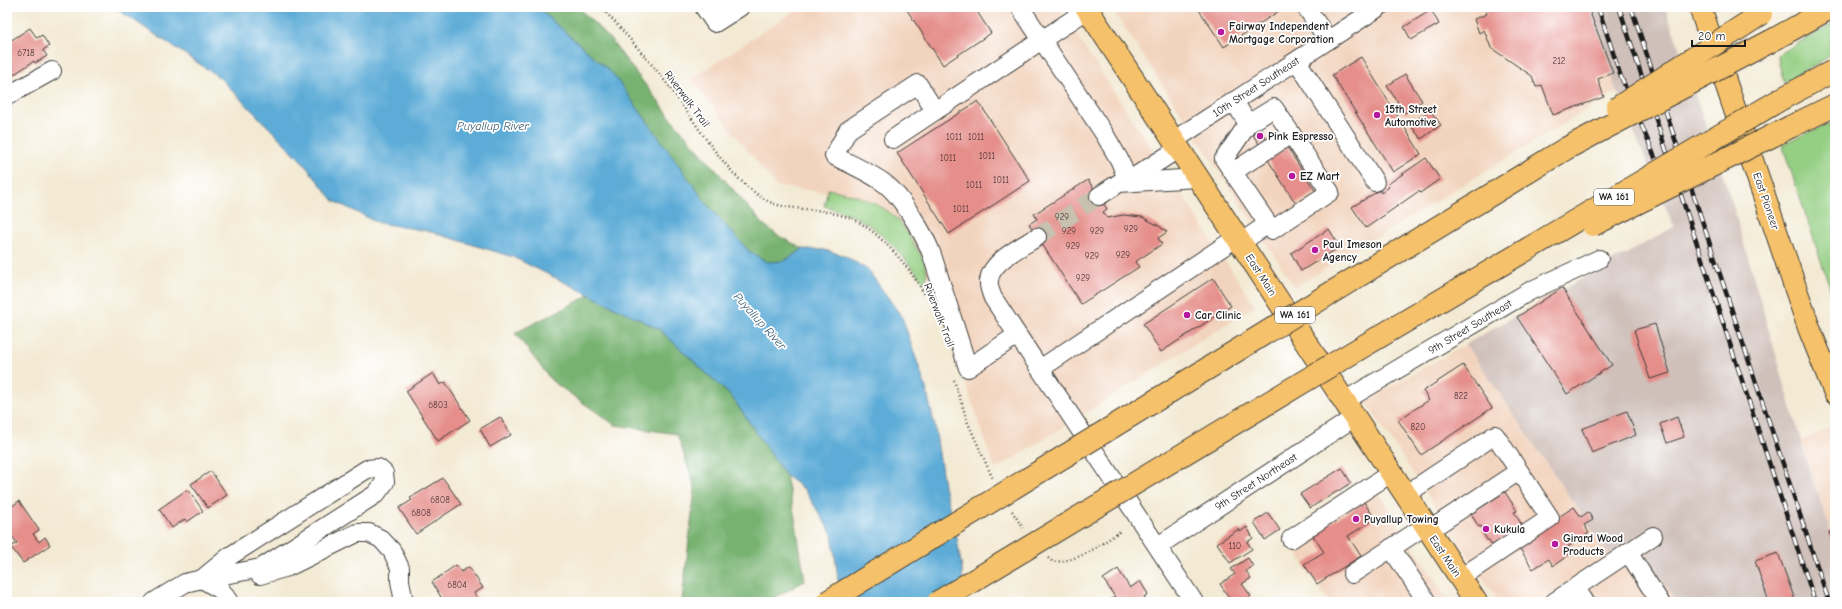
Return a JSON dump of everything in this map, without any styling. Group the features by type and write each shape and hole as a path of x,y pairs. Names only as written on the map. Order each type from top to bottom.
{"main road":[{"name":"East Pioneer","path":"1700,7 1809,328 1835,393"},
{"name":"WA 161","path":"827,602 1568,148 1771,41 1832,7"},
{"name":"East Main","path":"1086,8 1460,578 1473,601"},
{"path":"1388,257 1767,10"},
{"name":"WA 161","path":"938,602 1446,297 1783,98 1835,70"},
{"path":"1446,297 1835,105"}],"street":[{"path":"704,7 715,23 740,7"},
{"path":"1020,7 1106,135 1120,161 1128,182"},
{"path":"1306,7 1328,40"},
{"path":"893,139 1042,40 1086,8"},
{"name":"10th Street Southeast","path":"1128,182 1234,101 1328,40 1369,10"},
{"path":"1296,61 1375,182"},
{"path":"7,96 52,71"},
{"path":"935,111 918,84 848,130 834,156 884,182 899,198 919,229 932,255 968,368 1017,335"},
{"path":"1234,101 1248,124"},
{"path":"1274,108 1291,134 1330,192 1272,230 1224,159 1248,124 1274,108"},
{"path":"1233,172 1291,134"},
{"path":"1099,196 1119,183 1197,178"},
{"path":"1040,369 1238,240 1268,224"},
{"path":"1037,237 999,262 994,268 989,280 993,298 1194,602"},
{"name":"9th Street Southeast","path":"1349,409 1530,291 1599,259"},
{"name":"9th Street Northeast","path":"1158,546 1349,409"},
{"path":"1405,495 1495,435 1519,471 1550,518 1460,578"},
{"path":"154,602 185,583 202,579 233,564 367,468 378,468 384,473 385,482 376,494 261,568 233,564"},
{"path":"1352,574 1391,548 1519,471"},
{"path":"1291,538 1391,473"},
{"path":"233,564 252,577 288,567 357,533 369,533 381,539 392,551 400,568 400,581 404,602"},
{"path":"1554,602 1579,595 1628,552 1653,536"},
{"path":"1391,548 1427,602"},
{"path":"1628,552 1660,602"},
{"path":"202,579 221,590 229,602"}],"path":[{"name":"Riverwalk Trail","path":"601,7 668,84 732,172 752,191 768,201 852,219 870,230 905,264 918,281 927,299"},
{"path":"954,379 968,423 994,481"},
{"path":"1009,506 1024,530"},
{"path":"1047,557 1053,562 1067,561 1086,554 1122,530"}],"shaded area":[{"path":"800,7 1058,7 1255,306 995,470 930,279 900,228 838,194 776,186 691,79"},
{"path":"1111,7 1587,7 1608,70 1617,91 1295,287"},
{"name":"Girard Wood Products","path":"1587,7 1665,7 1731,199 1807,462 1835,544 1835,602 1676,602 1634,538 1609,555 1466,344 1674,227 1608,70"},
{"name":"Girard Wood Products","path":"1674,227 1802,602 1499,602 1365,401"},
{"path":"1835,425 1835,544 1801,441"},
{"path":"1372,483 1449,602 1329,602 1287,538"}],"green space":[{"path":"537,7 578,7 609,38 675,123 763,224 777,235 803,249 784,261 767,262 749,251 709,207 586,50"},
{"path":"1835,22 1835,53 1784,83 1777,55"},
{"path":"1835,121 1835,303 1782,144"},
{"path":"828,189 868,200 895,217 906,230 925,263 927,273 925,283 892,245 874,229 853,216 824,206"},
{"path":"590,295 659,329 732,397 786,476 795,518 805,581 766,602 682,601 695,488 677,434 615,425 552,381 515,333"}],"water":[{"name":"Puyallup River","path":"114,7 537,7 613,74 709,207 749,251 767,262 784,261 803,249 824,250 843,255 868,270 902,317 926,388 935,427 944,486 956,533 962,569 963,602 841,602 832,534 804,489 786,476 732,397 659,329 513,257 428,231 379,223 334,201 299,158 219,77"}],"building":[{"path":"905,7 974,7 991,33 943,65"},
{"path":"1197,7 1285,7 1224,47"},
{"path":"1484,7 1588,7 1613,73 1598,79 1604,97 1553,115 1542,85 1536,87 1532,76 1491,48 1484,30 1479,33 1474,19 1487,14"},
{"path":"1431,10 1439,24 1411,40 1404,27"},
{"path":"30,28 37,38 42,35 49,46 43,50 47,56 35,63 34,61 7,79 7,43"},
{"name":"15th Street Automotive","path":"1361,57 1421,154 1393,172 1332,75"},
{"path":"1405,74 1422,101 1405,113 1387,86"},
{"path":"978,101 1030,181 949,234 897,153"},
{"path":"1430,110 1441,125 1421,139 1410,124"},
{"name":"Pink Espresso","path":"1261,130 1266,138 1266,142 1259,144 1253,135"},
{"name":"EZ Mart","path":"1287,147 1316,192 1296,204 1268,160"},
{"path":"1426,158 1440,179 1420,193 1419,191 1366,228 1352,207 1380,190 1381,193 1389,187 1388,184"},
{"path":"1088,180 1107,209 1103,212 1107,218 1123,215 1142,217 1167,232 1158,238 1162,244 1135,262 1139,267 1081,304 1029,224 1037,219 1034,214"},
{"name":"Paul Imeson Agency","path":"1329,229 1340,247 1301,271 1291,253"},
{"name":"Car Clinic","path":"1213,278 1231,306 1161,352 1143,324"},
{"path":"1562,288 1612,365 1567,394 1517,317"},
{"path":"1655,324 1670,373 1650,379 1634,330"},
{"path":"1463,365 1492,408 1421,455 1398,420 1429,400 1423,391"},
{"path":"433,373 440,385 445,382 470,420 438,441 406,391"},
{"path":"1627,411 1636,435 1592,453 1582,429"},
{"path":"500,417 511,435 490,447 480,429"},
{"path":"1677,417 1684,437 1667,443 1660,424"},
{"path":"1342,468 1351,483 1310,508 1300,494"},
{"path":"211,471 227,495 208,508 191,484"},
{"path":"443,478 461,504 416,534 399,508 412,500 410,498"},
{"path":"188,489 203,511 187,522 185,519 172,528 159,509"},
{"path":"1505,492 1517,511 1514,512 1522,525 1513,531 1515,532 1492,545 1489,540 1487,540 1481,526 1479,527 1471,514"},
{"path":"19,501 39,530 33,534 39,542 45,537 50,545 23,563 11,547 17,543 7,529 7,510"},
{"path":"1364,502 1375,519 1348,536 1361,556 1317,584 1304,564 1324,552 1312,534"},
{"path":"1574,507 1581,517 1588,512 1593,520 1584,525 1589,533 1566,548 1570,554 1553,566 1549,559 1533,569 1517,544"},
{"path":"1268,513 1280,530 1265,540 1254,522"},
{"path":"1247,527 1253,538 1247,542 1252,549 1230,563 1217,543 1239,529 1240,532"},
{"path":"1835,530 1835,547 1829,532"},
{"path":"1778,553 1795,600 1788,602 1769,602 1755,561"},
{"path":"1248,558 1253,566 1246,571 1251,578 1242,584 1251,596 1242,602 1232,602 1220,584 1235,574 1231,569"},
{"path":"456,565 461,572 469,567 483,588 474,593 480,602 433,602 441,597 432,582"},
{"path":"1118,569 1130,588 1140,581 1148,594 1144,597 1147,601 1110,602 1109,600 1115,597 1103,579"}],"tunnel":[{"path":"1037,237 1099,196"}],"railway":[{"path":"1598,7 1620,74 1664,179"},
{"path":"1619,7 1815,602"},
{"path":"1631,7 1829,602"}],"place":[{"name":"Fairway Independent Mortgage Corporation","path":"1221,32"},
{"name":"15th Street Automotive","path":"1377,115"},
{"name":"Pink Espresso","path":"1260,136"},
{"name":"EZ Mart","path":"1292,176"},
{"name":"Paul Imeson Agency","path":"1315,250"},
{"name":"Car Clinic","path":"1187,315"},
{"name":"Puyallup Towing","path":"1356,519"},
{"name":"Kukula","path":"1486,529"},
{"name":"Girard Wood Products","path":"1555,544"}]}
